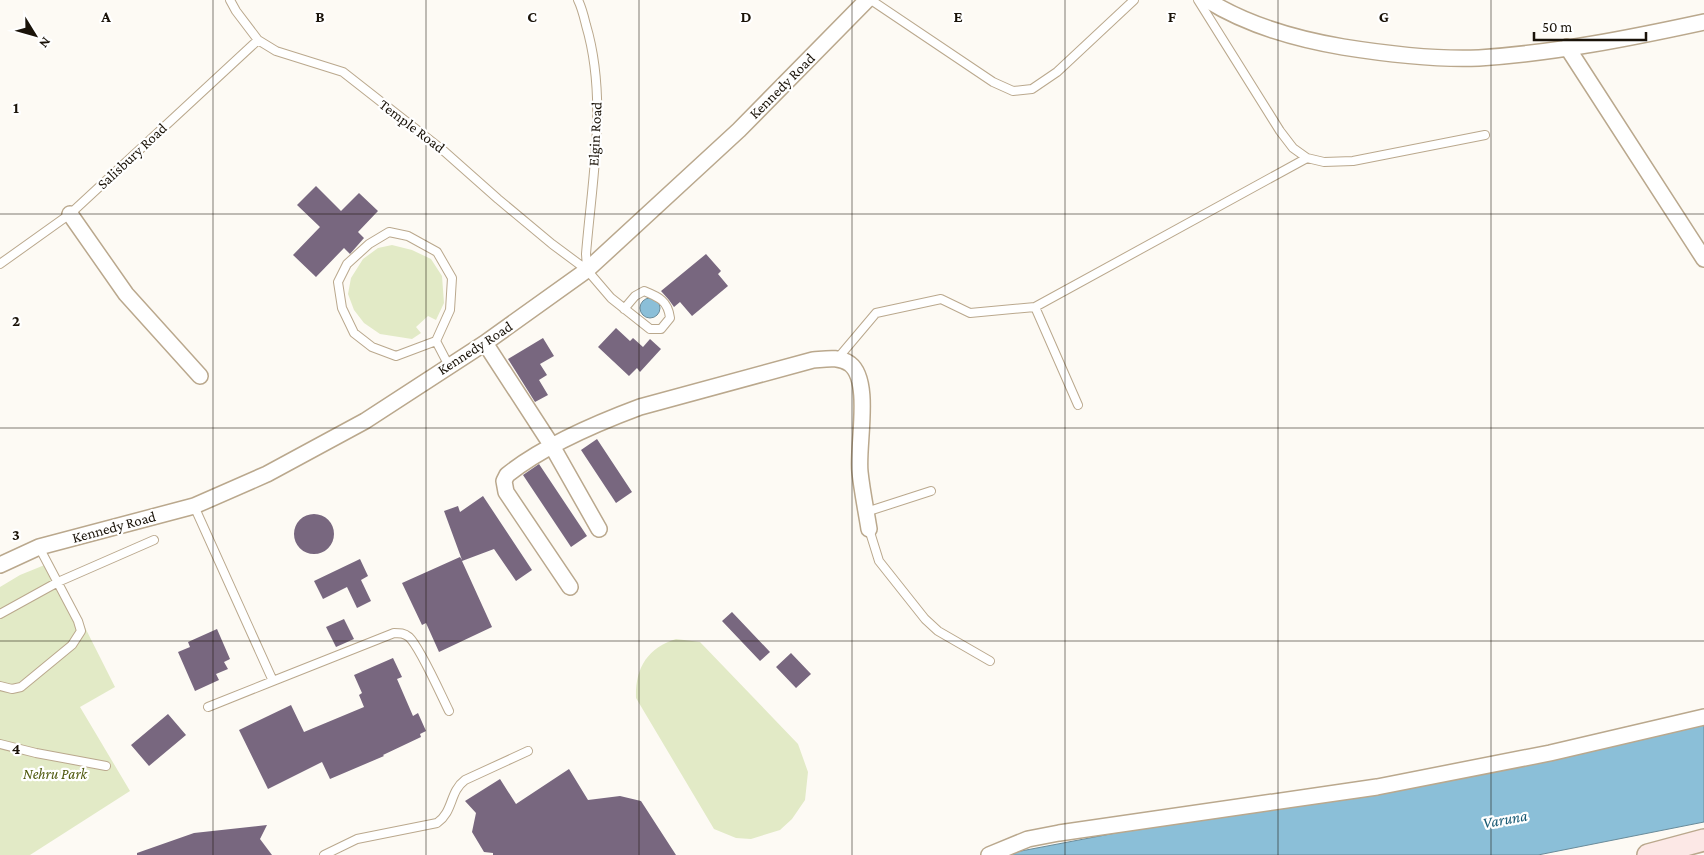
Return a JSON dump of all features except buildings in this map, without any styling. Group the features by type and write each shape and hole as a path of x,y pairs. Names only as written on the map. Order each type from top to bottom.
{"street":[{"name":"Kennedy Road","path":"0,566 39,546 194,506 267,474 365,421 485,343 587,270 739,130 867,0"},
{"path":"1207,0 1247,20 1283,33 1320,43 1415,56 1477,58 1631,38 1704,22"},
{"path":"1567,47 1704,259"},
{"path":"70,214 126,294 200,376"},
{"path":"485,343 552,446 599,529"},
{"path":"570,587 504,487 504,481 508,475 552,446 620,414 805,362 838,358 851,365 860,378 862,395 860,470 869,529"},
{"path":"989,855 1028,839 1059,833 1377,786 1550,753 1704,717"},
{"path":"1648,855 1704,840"}],"lane":[{"name":"Temple Road","path":"230,0 258,40 276,51 343,72 445,152 552,244 587,270 611,298 624,308"},
{"name":"Elgin Road","path":"578,0 589,37 596,79 597,113 586,254 587,270"},
{"path":"871,0 993,82 1013,91 1032,89 1057,72 1134,0"},
{"path":"1198,0 1280,131 1293,148 1307,158 1324,162 1354,161 1484,135"},
{"name":"Salisbury Road","path":"0,264 70,214 258,40"},
{"path":"838,358 876,313 941,299 970,313 1035,307 1307,158"},
{"path":"389,232 408,236 437,252 452,278 450,310 436,342 396,356 372,347 354,333 342,308 338,282 347,264 369,244 389,232"},
{"path":"644,291 659,297 669,309 670,318 661,329 650,329 624,308 635,296 644,291"},
{"path":"1035,307 1078,405"},
{"path":"436,342 449,366"},
{"path":"866,512 931,491"},
{"path":"194,506 273,681"},
{"path":"869,529 879,560 925,619 938,631 990,661"},
{"path":"0,614 58,582 154,540"},
{"path":"0,686 12,689 21,687 77,638 80,631 80,626 39,546"},
{"path":"208,707 394,633 402,633 410,638 417,649 449,711"},
{"path":"0,744 106,766"},
{"path":"324,855 357,838 437,823 445,817 454,792 465,780 528,751"}],"green space":[{"path":"392,245 412,250 431,259 442,276 444,303 436,320 428,316 416,327 421,333 412,339 380,334 364,323 354,310 348,294 351,278 363,259 378,248"},
{"name":"Nehru Park","path":"52,562 115,687 80,707 130,791 30,855 0,855 0,587 20,575"},
{"path":"676,639 700,642 798,744 808,772 805,800 792,819 780,830 751,839 736,838 714,829 636,698 638,678 645,661 657,648"}],"water":[{"path":"650,298 657,301 660,308 657,315 650,318 643,315 640,308 643,301"},
{"name":"Varuna","path":"1704,721 1704,822 1538,855 1000,855"}]}
